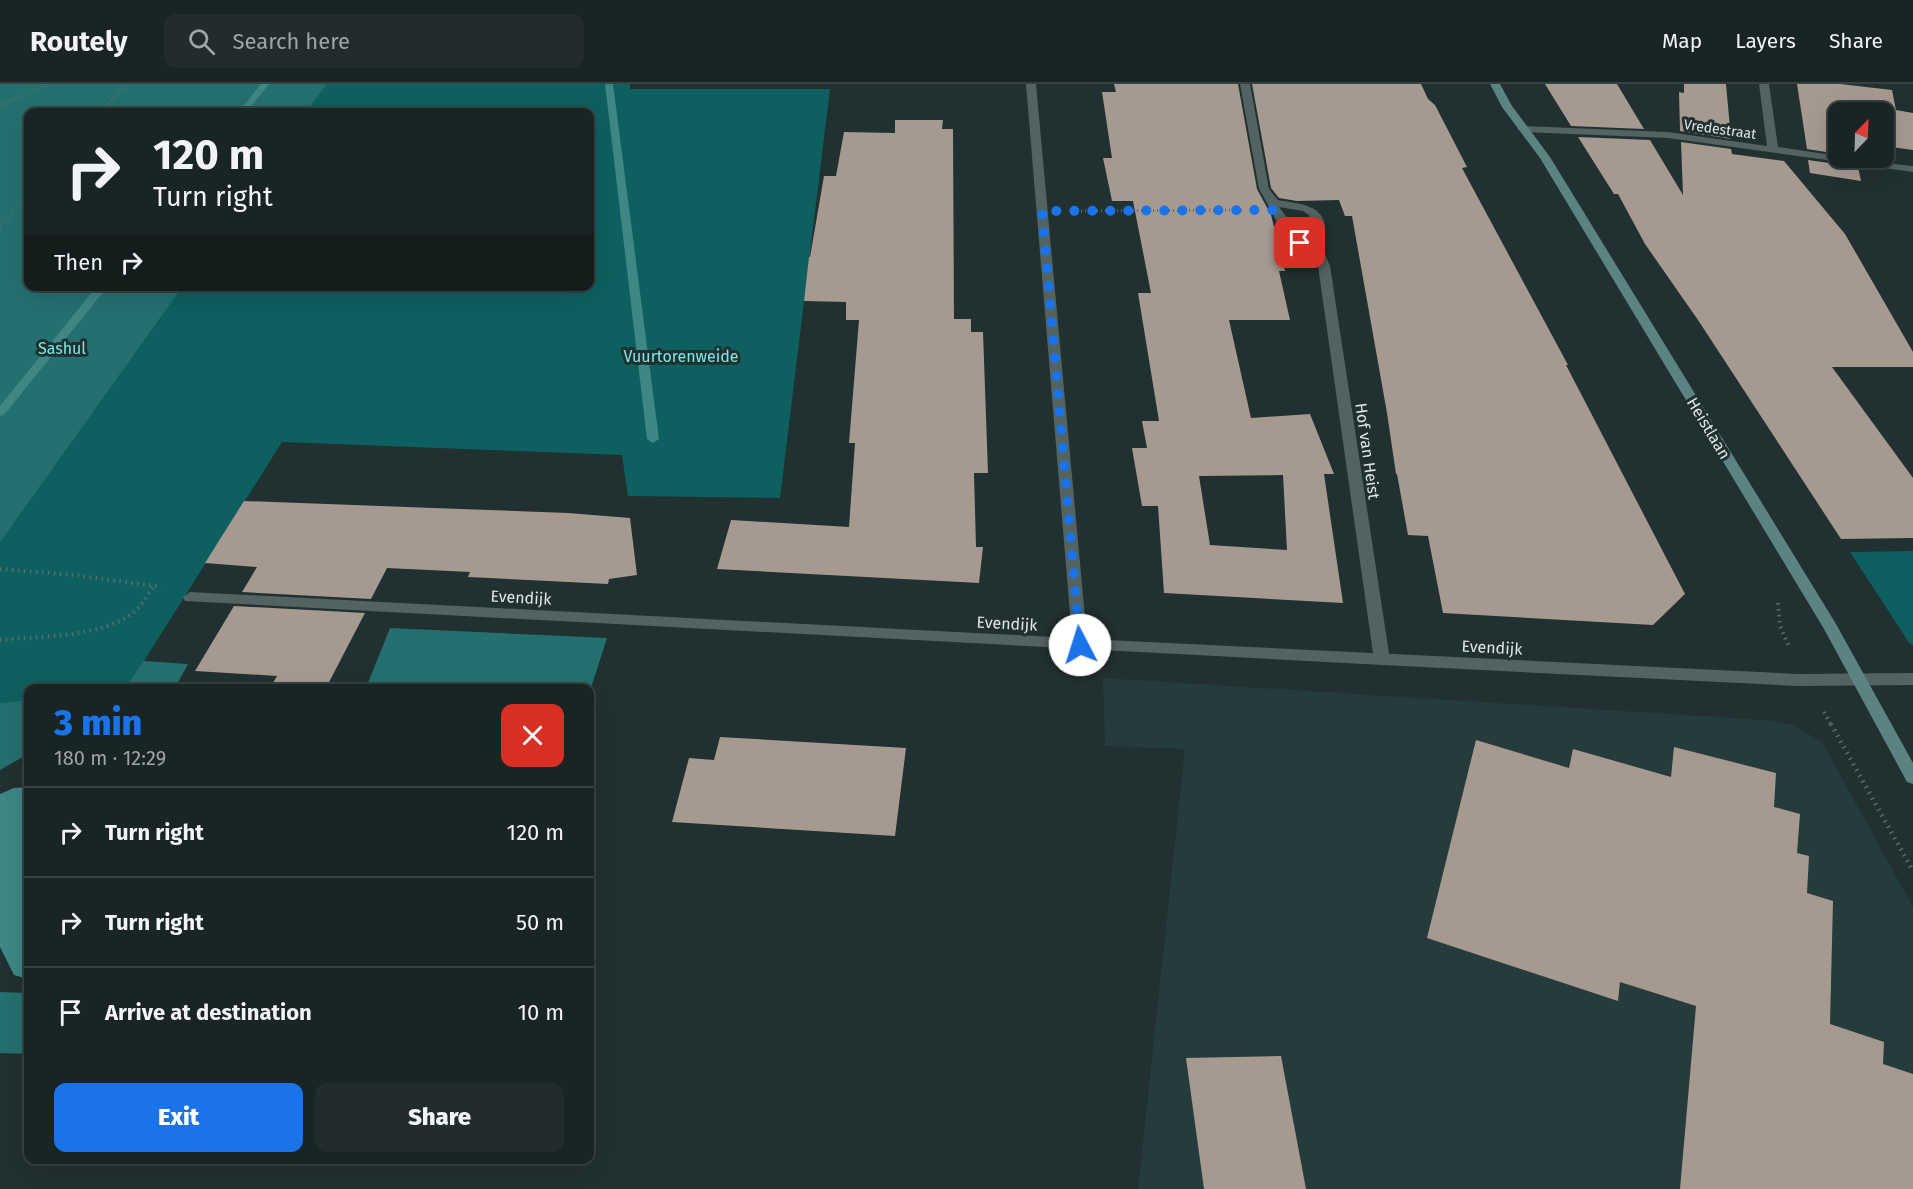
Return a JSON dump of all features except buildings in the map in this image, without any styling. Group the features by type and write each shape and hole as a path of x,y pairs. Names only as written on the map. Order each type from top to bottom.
{"main road":[{"name":"Heistlaan","path":"1495,84 1522,129 1545,157 1825,619 1913,778"}],"street":[{"path":"1031,84 1080,645"},
{"path":"1245,84 1264,189 1300,243 1316,247"},
{"path":"1764,84 1773,150"},
{"name":"Vredestraat","path":"1522,129 1645,134 1913,169"},
{"name":"Hof van Heist","path":"1274,206 1306,208 1314,213 1320,232 1316,247 1324,266 1382,660"},
{"name":"Evendijk","path":"190,597 1382,660 1807,680 1913,679"}],"path":[{"path":"0,106 48,84"},
{"path":"104,108 127,84"},
{"path":"0,226 24,199"},
{"path":"1042,211 1274,206"},
{"path":"0,569 155,585 190,597"},
{"path":"0,640 101,629 134,612 155,585"},
{"path":"1807,680 1913,871"}],"shaded area":[{"path":"1103,678 1764,720 1793,725 1822,742 1913,907 1913,1189 1138,1189 1185,749 1105,746"},
{"path":"24,787 24,978 14,975 0,947 0,794 14,788"}],"green space":[{"name":"Vuurtorenweide","path":"0,84 630,84 630,89 830,89 780,498 628,496 622,455 282,442 144,661 127,684 24,684 24,700 0,703"},
{"name":"Sashul","path":"0,84 327,84 309,108 24,108 24,291 179,291 0,542"},
{"path":"1913,551 1913,645 1910,644 1850,552"},
{"path":"390,628 607,638 592,684 368,684"},
{"path":"144,661 188,664 177,684 127,684"},
{"path":"24,700 24,756 0,770 0,703"},
{"path":"0,992 24,993 24,1054 0,1053"}],"waterway":[{"path":"246,108 265,84"},
{"path":"609,84 653,439"},
{"path":"0,413 99,291"}],"route":[{"path":"1080,645 1042,211 1274,210 1300,243"}]}
